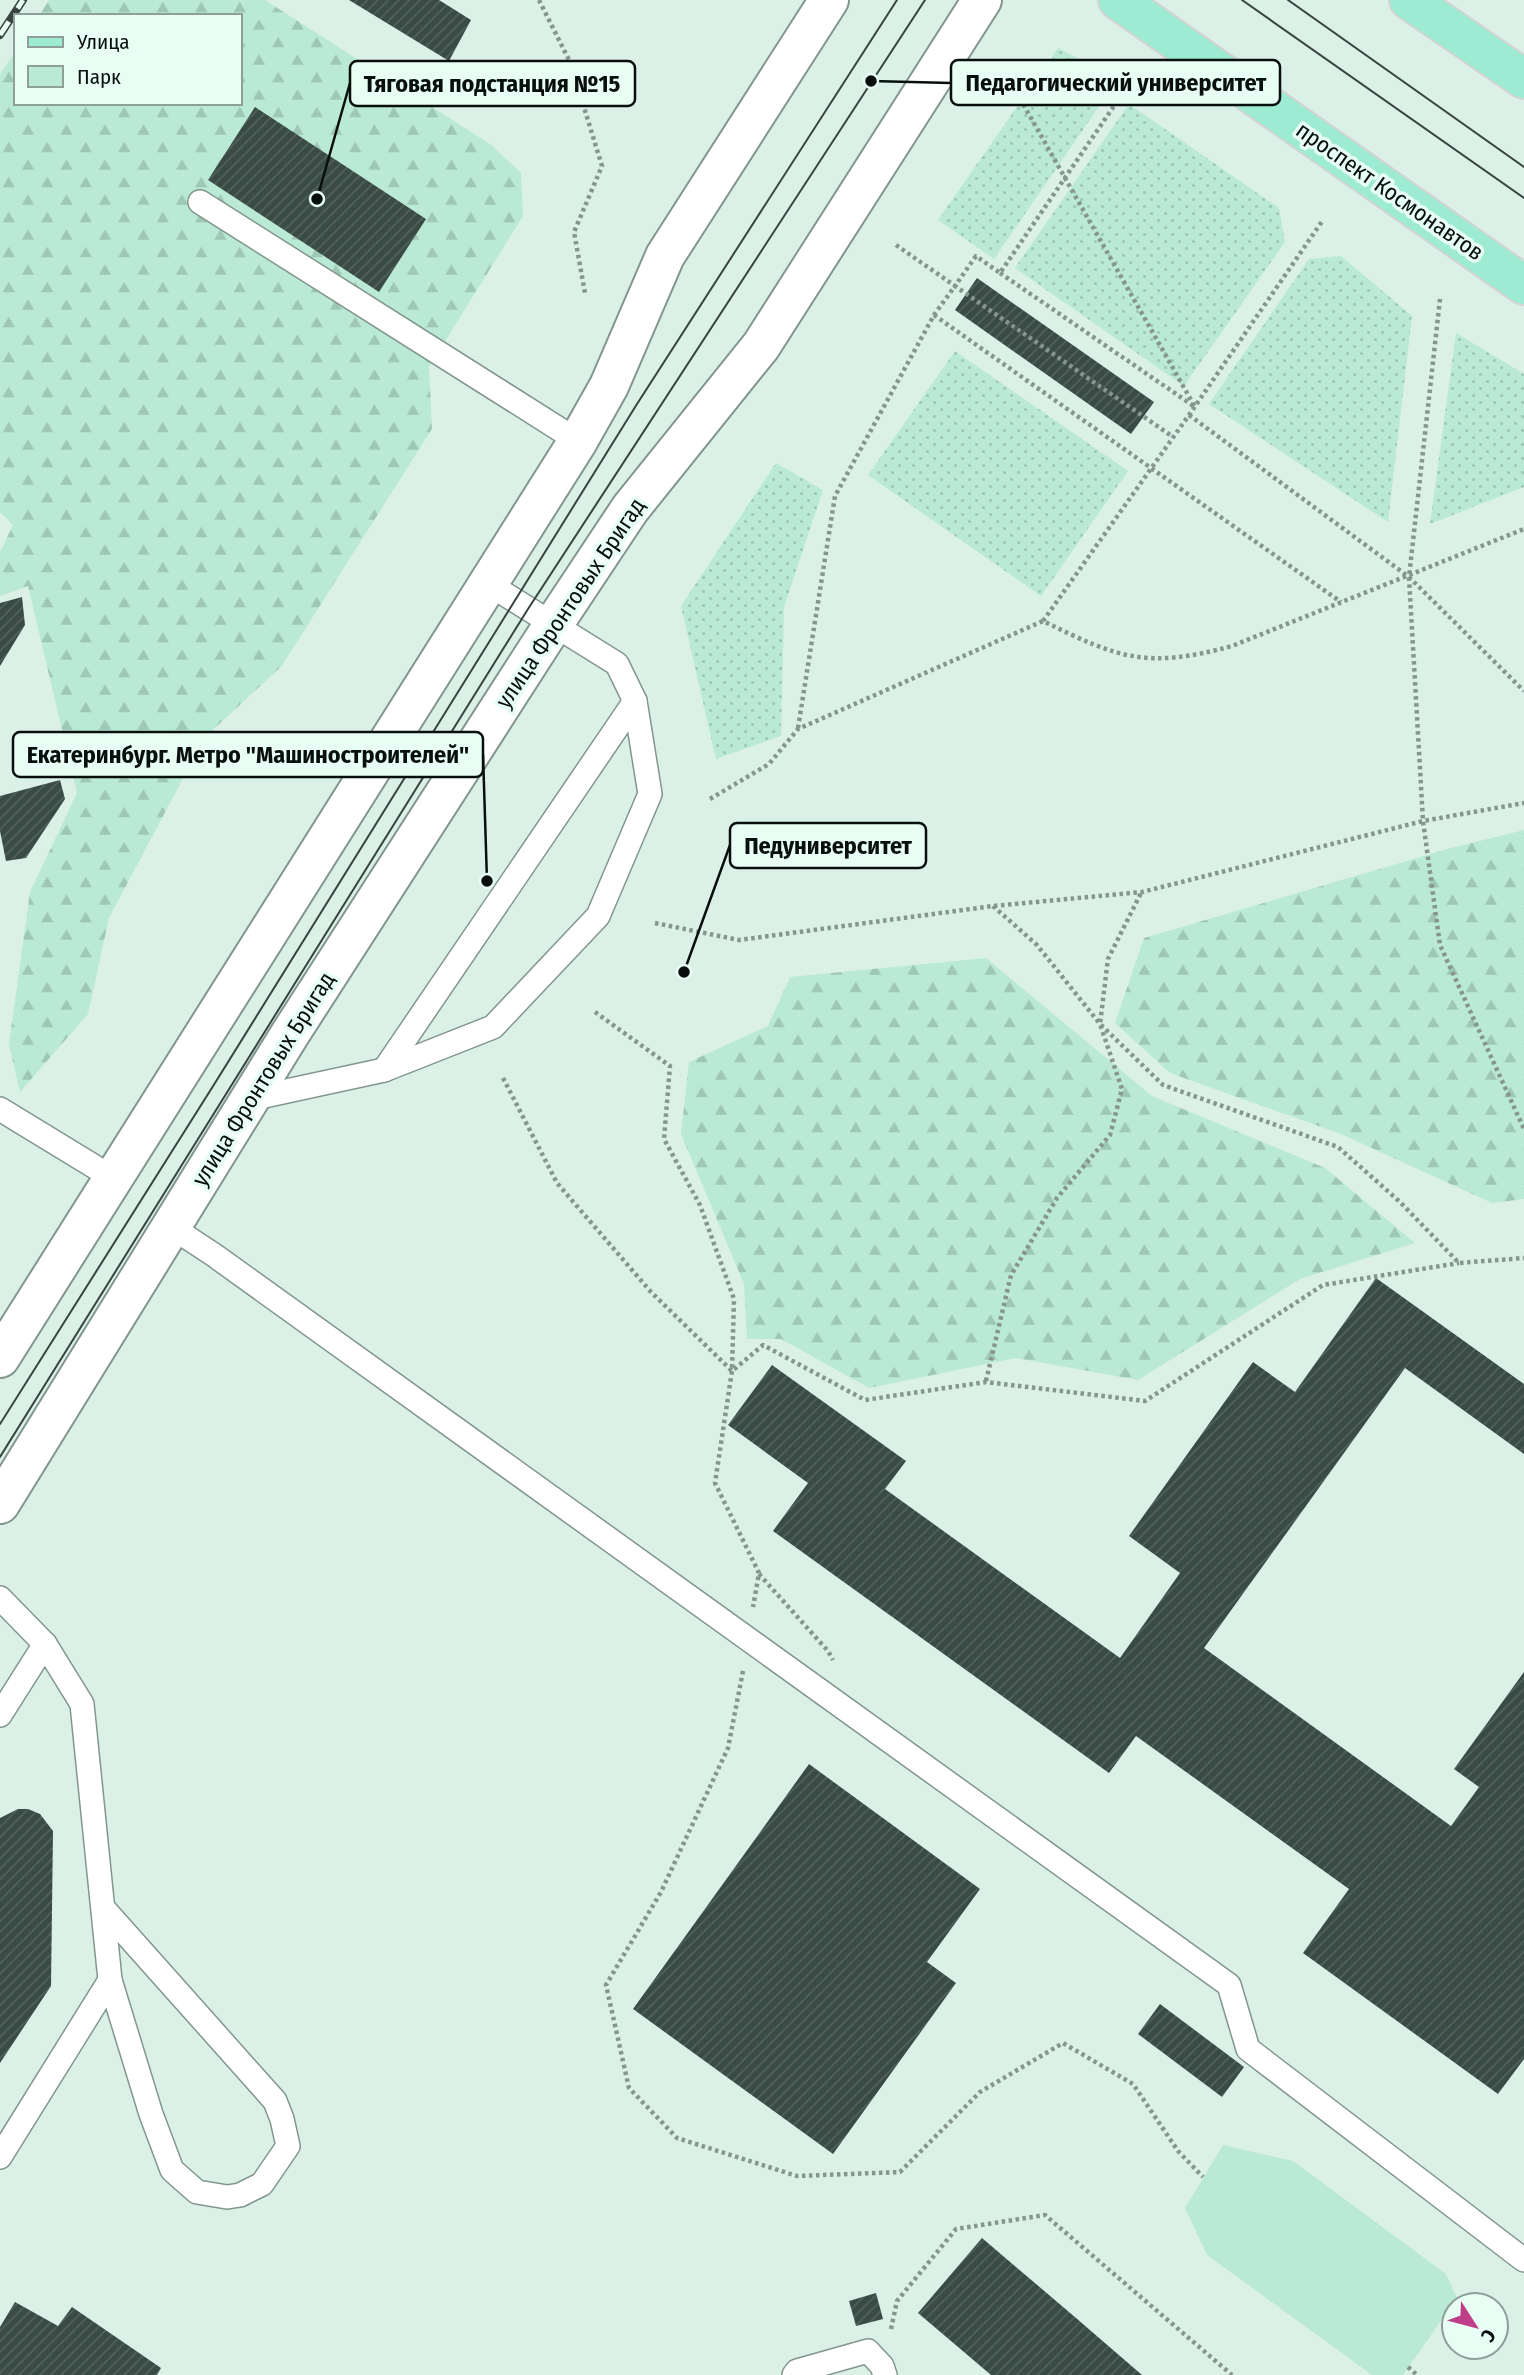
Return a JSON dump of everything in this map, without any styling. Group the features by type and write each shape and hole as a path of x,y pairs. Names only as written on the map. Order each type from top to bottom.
{"main road":[{"path":"0,1357 578,441 609,386 664,256 829,0"},
{"name":"улица Фронтовых Бригад","path":"0,1504 170,1226 553,625 630,509 761,346 982,0"},
{"name":"проспект Космонавтов","path":"1118,0 1524,285"},
{"path":"1409,0 1524,79"}],"lane":[{"path":"200,202 578,441"},
{"path":"250,1099 384,1070 493,1027 598,916 650,794 635,701 617,664 486,583"},
{"path":"384,1070 635,701"},
{"path":"0,1109 113,1178"},
{"path":"170,1226 1229,1985 1248,2049 1524,2260"},
{"path":"0,1598 46,1644 82,1704 110,1980 151,2114 172,2170 197,2192 228,2197 240,2195 262,2184 288,2146 275,2101 103,1908"},
{"path":"0,1715 46,1644"},
{"path":"0,2157 110,1980"},
{"path":"794,2375 797,2371 868,2351 884,2371"}],"path":[{"path":"538,0 570,62 602,166 574,232 584,293"},
{"path":"1000,273 1142,64"},
{"path":"1006,74 1195,407"},
{"path":"710,799 769,764 798,729 1043,621 1195,407 1323,220"},
{"path":"896,245 1173,437"},
{"path":"798,729 835,496 934,315 976,256 1195,407"},
{"path":"1440,299 1409,577 1423,821 1440,945 1524,1129"},
{"path":"934,315 1341,602"},
{"path":"1189,415 1409,577 1524,691"},
{"path":"1043,621 1092,645 1122,655 1158,660 1192,657 1232,646 1524,529"},
{"path":"655,923 739,940 993,906 1142,892 1423,821 1524,803"},
{"path":"986,1382 1011,1275 1057,1198 1110,1135 1122,1089 1100,1024 1108,958 1142,892"},
{"path":"993,906 1037,945 1100,1024 1163,1085 1338,1147 1400,1202 1459,1263"},
{"path":"595,1012 670,1066 664,1139 700,1205 734,1299 732,1371 715,1483 758,1573 828,1651 834,1662"},
{"path":"503,1078 557,1183 651,1292 732,1371"},
{"path":"732,1371 763,1345 865,1400 986,1382 1145,1401 1322,1285 1459,1263 1524,1258"},
{"path":"758,1573 728,1748 661,1892 606,1985 629,2088 677,2137 797,2176 900,2172 980,2092 1063,2043 1133,2084 1178,2151 1203,2177"},
{"path":"884,2371 897,2301 956,2229 1045,2215 1232,2375"},
{"path":"1408,2367 1417,2375"}],"green space":[{"path":"49,0 265,0 490,144 521,173 523,216 429,367 432,429 281,667 205,737 109,918 88,1014 20,1092 9,1044 30,892 77,793 28,586 0,596 0,552 13,525 0,512 0,74 14,54 14,105 242,105 242,14 40,14"},
{"path":"1058,48 1118,79 994,259 938,220"},
{"path":"1129,104 1279,208 1285,242 1184,386 1015,268"},
{"path":"1341,256 1412,316 1388,522 1209,404 1309,259"},
{"path":"1456,333 1524,374 1524,487 1430,524"},
{"path":"955,351 1128,471 1041,596 868,475"},
{"path":"776,463 823,490 784,607 781,736 716,759 681,606"},
{"path":"1524,830 1524,1199 1492,1203 1341,1134 1170,1073 1115,1023 1144,938 1451,848"},
{"path":"986,958 1152,1096 1325,1168 1415,1243 1300,1279 1138,1380 1016,1358 869,1388 781,1339 747,1339 744,1284 681,1134 689,1062 768,1026 790,977"},
{"path":"1223,2145 1293,2161 1446,2274 1454,2291 1440,2291 1440,2322 1403,2375 1372,2375 1207,2255 1185,2208"}],"building":[{"path":"349,0 439,0 471,20 449,61"},
{"path":"255,107 426,219 379,292 208,180"},
{"path":"977,278 1154,402 1131,434 955,310"},
{"path":"22,597 25,625 0,666 0,603"},
{"path":"60,780 65,799 26,858 6,861 0,831 0,796"},
{"path":"1376,1278 1524,1384 1524,1454 1405,1368 1204,1648 1451,1826 1479,1787 1454,1769 1524,1672 1524,2059 1498,2094 1303,1953 1349,1889 1136,1736 1109,1773 773,1531 808,1483 728,1425 772,1365 906,1461 885,1489 1120,1658 1180,1573 1129,1536 1253,1362 1295,1392"},
{"path":"809,1764 980,1889 927,1962 956,1983 833,2154 633,2009"},
{"path":"18,1809 28,1809 40,1814 53,1831 51,1986 0,2063 0,1818"},
{"path":"1160,2004 1244,2067 1222,2097 1138,2034"},
{"path":"982,2238 1142,2375 991,2375 918,2313"},
{"path":"876,2293 883,2319 856,2326 849,2301"},
{"path":"15,2302 58,2326 72,2307 161,2368 157,2375 0,2375 0,2327"}],"tram line":[{"path":"0,1424 637,404 897,0"},
{"path":"0,1457 528,609 925,0"},
{"path":"1242,0 1524,198"},
{"path":"1288,0 1524,167"}],"railway":[{"path":"0,35 23,0"}],"place":[{"name":"Педагогический университет","path":"871,81"},
{"name":"Тяговая подстанция №15","path":"317,199"},
{"name":"Екатеринбург. Метро \"Машиностроителей\"","path":"487,881"},
{"name":"Педуниверситет","path":"684,972"}]}
